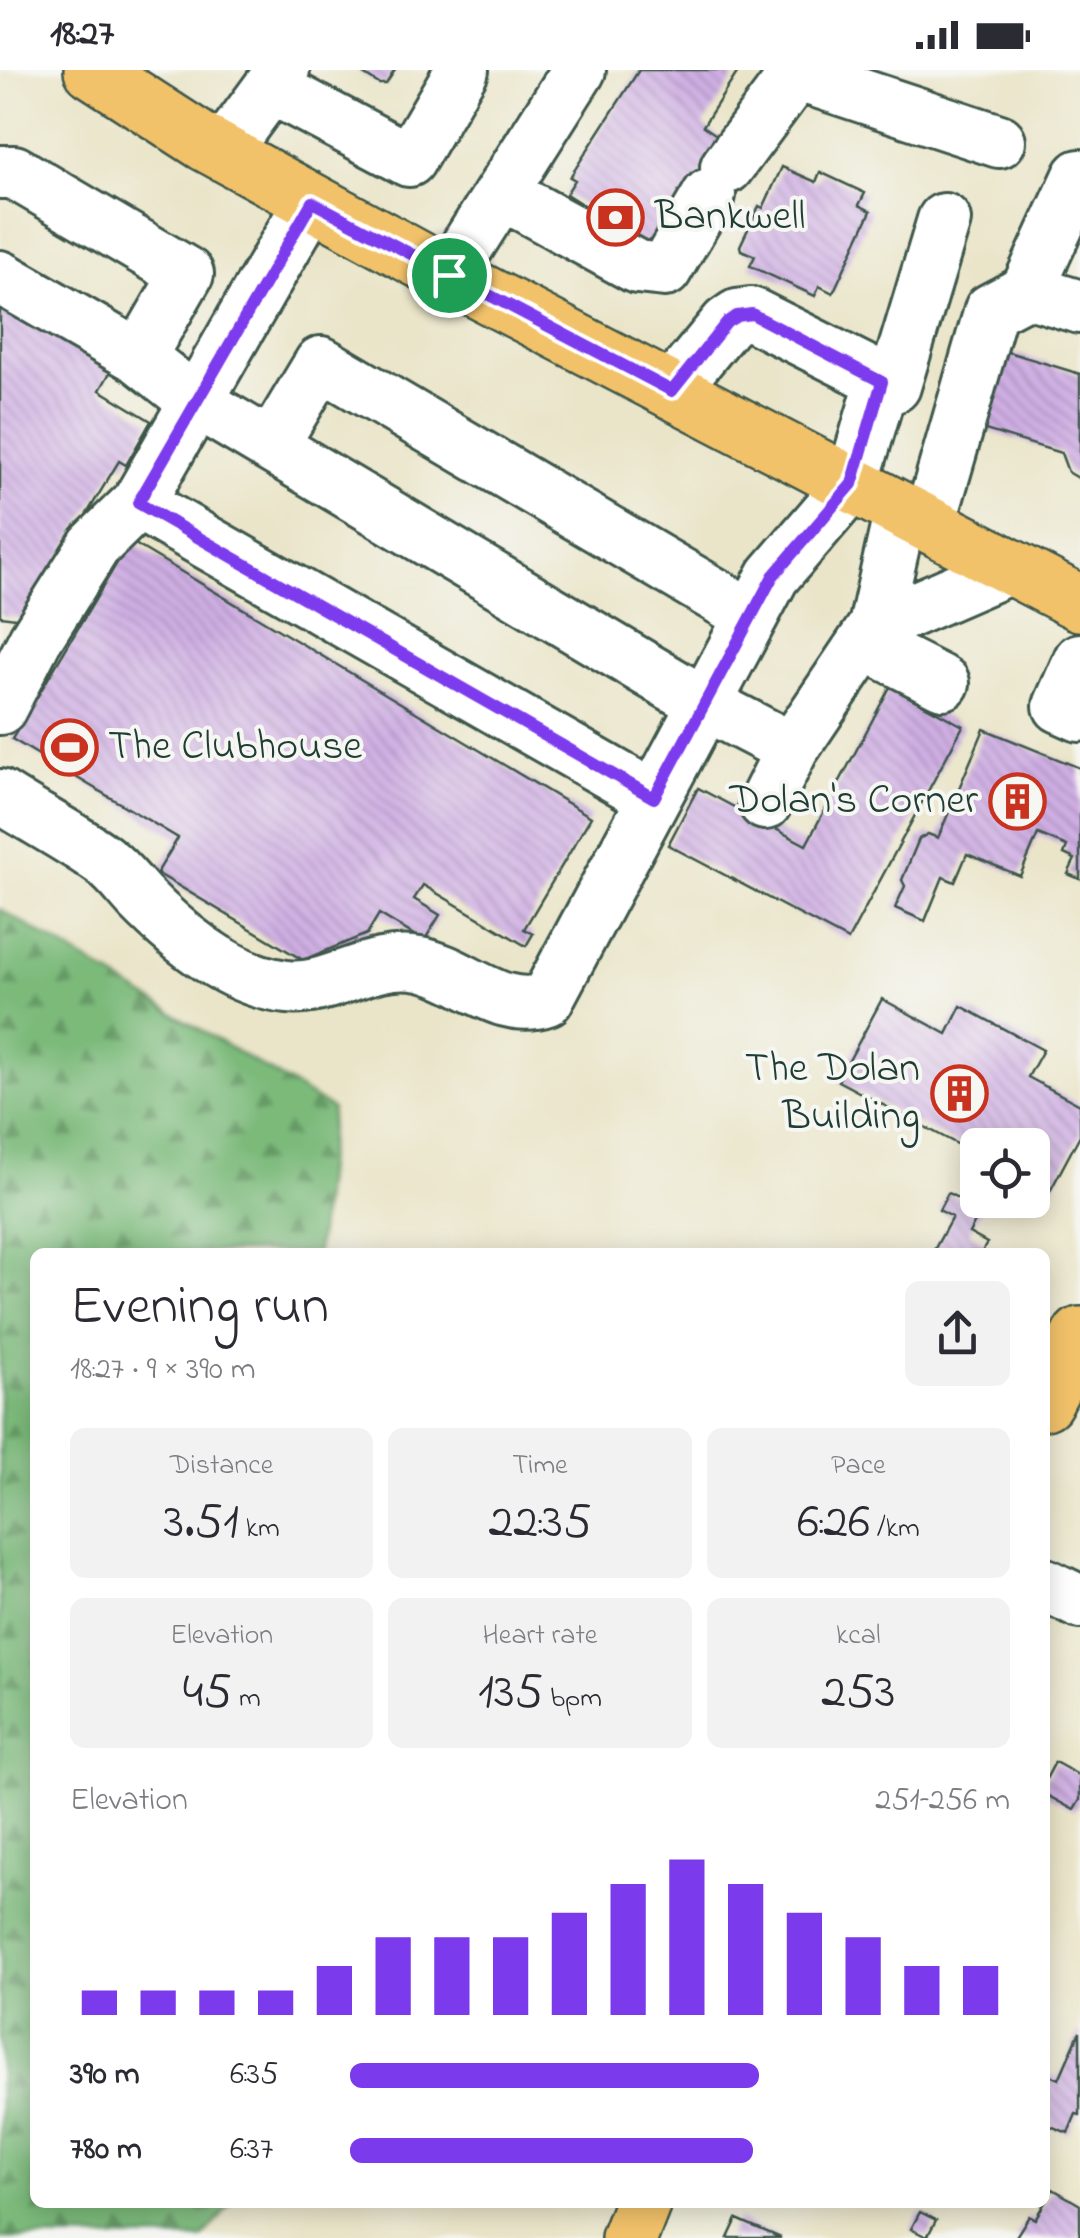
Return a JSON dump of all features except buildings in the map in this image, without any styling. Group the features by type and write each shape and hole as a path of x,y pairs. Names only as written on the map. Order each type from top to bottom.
{"main road":[{"path":"92,70 222,152 312,202 1080,603"},
{"path":"1050,1392 1080,1335"},
{"path":"629,2238 641,2208"}],"street":[{"path":"222,152 277,78 409,160 462,70"},
{"path":"449,275 579,70"},
{"path":"502,192 637,267 665,270 718,181 796,74 1000,141"},
{"path":"0,172 14,172 186,274 139,357"},
{"path":"765,803 792,748 870,634 992,310 1027,291 1080,176"},
{"path":"0,708 35,640 94,546 138,503 312,202"},
{"path":"672,391 727,322 752,314 894,386 944,220"},
{"path":"0,277 139,357 194,402 705,704 792,748"},
{"path":"1027,291 1080,307"},
{"path":"270,446 321,363 762,596"},
{"path":"0,796 105,862 196,948 254,980 310,987 384,963 406,962 426,965 514,1004 531,1005 547,999 762,596 852,484 882,382"},
{"path":"138,503 654,798"},
{"path":"870,634 1011,567"},
{"path":"870,634 943,683"},
{"path":"1080,660 1060,706 1080,715"},
{"path":"1050,1587 1080,1602"}],"green space":[{"path":"0,909 332,1109 317,1248 30,1248 30,2208 228,2208 203,2238 0,2238"}],"place":[{"name":"Bankwell","path":"616,217"},
{"name":"The Clubhouse","path":"69,747"},
{"name":"Dolan's Corner","path":"1017,801"},
{"name":"The Dolan Building","path":"959,1093"}],"route":[{"path":"312,202 449,275 672,391 727,322 752,314 882,382 852,484 773,576 654,798 138,503 312,202"}]}
